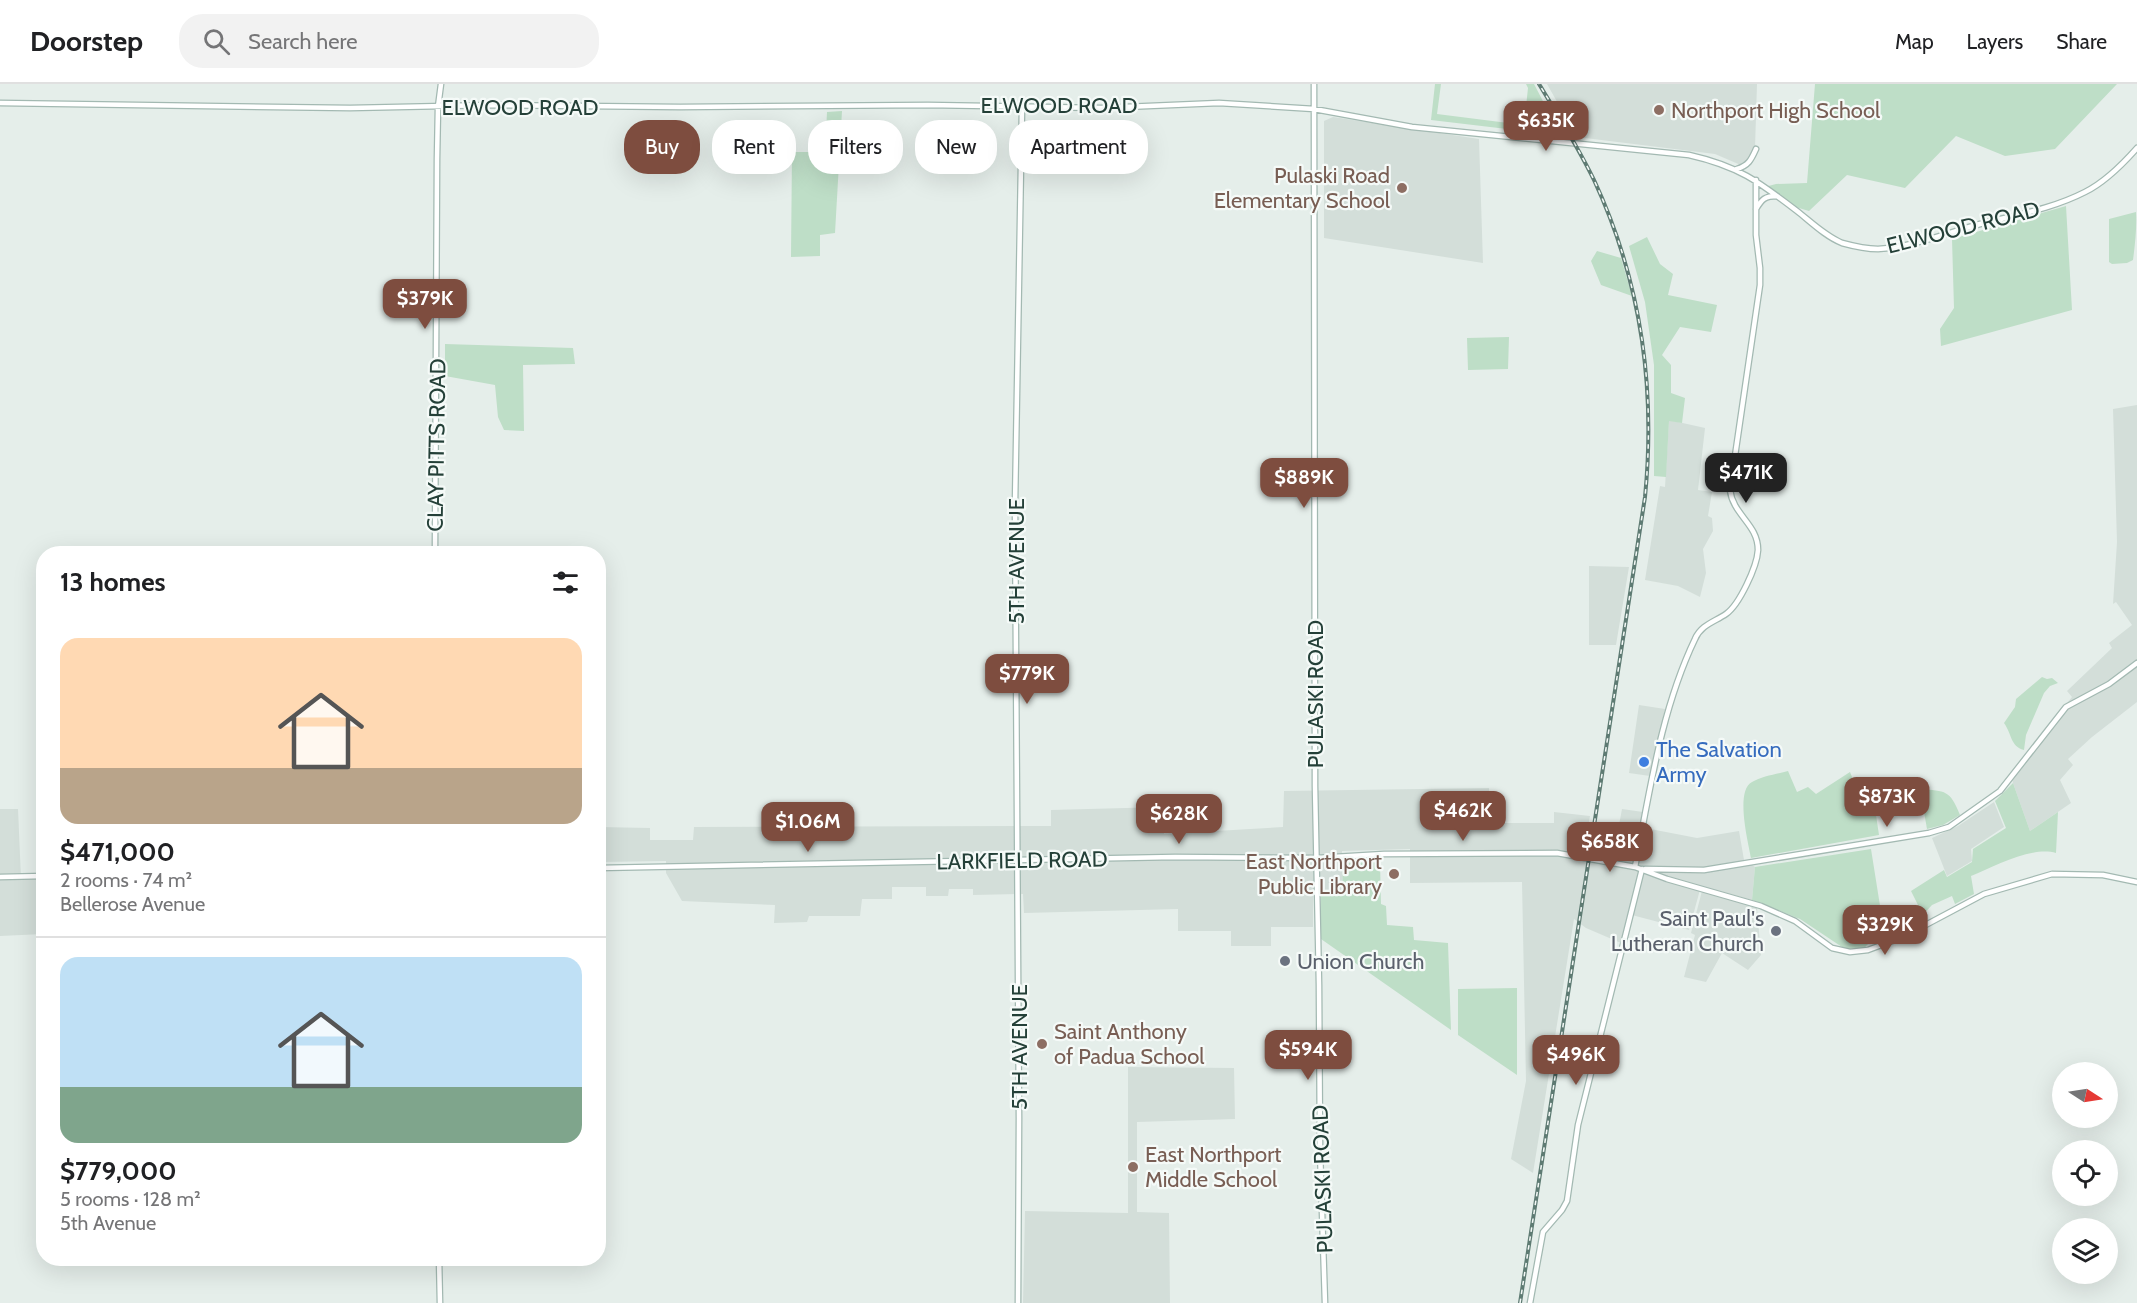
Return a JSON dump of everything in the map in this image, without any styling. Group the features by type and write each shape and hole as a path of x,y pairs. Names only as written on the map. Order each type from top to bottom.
{"main road":[{"name":"CLAY PITTS ROAD","path":"435,546 438,107 441,84"},
{"name":"PULASKI ROAD","path":"1314,84 1317,858 1324,1303"},
{"name":"ELWOOD ROAD","path":"0,103 350,108 928,105 1101,108 1205,103 1314,109 1412,127 1689,155 1714,160 1756,180 1816,227 1838,241 1866,248 1886,248 1914,242 2045,208 2086,192 2105,179 2137,148"},
{"name":"5TH AVENUE","path":"1018,1303 1015,505 1022,107"},
{"path":"1736,169 1750,162 1756,149"},
{"path":"1635,867 1671,697 1699,631 1733,608 1757,557 1757,542 1754,533 1736,510 1731,501 1730,490 1760,285 1756,236 1756,180"},
{"path":"1756,208 1762,199 1777,196"},
{"path":"1642,869 1704,870 1929,833 1949,827 2000,791 2066,707 2109,684 2137,663"},
{"name":"LARKFIELD ROAD","path":"606,868 1175,857 1317,858 1383,854 1518,852 1590,857 1642,869"},
{"path":"1642,869 1667,879 1761,906 1795,921 1832,948 1850,952 1868,950 1903,937 1984,894 2052,874 2103,875 2137,882"},
{"path":"1530,1303 1543,1232 1567,1201 1578,1125 1642,869"},
{"path":"0,877 36,876"},
{"path":"439,1266 440,1303"}],"shaded area":[{"name":"Northport High School","path":"1547,84 1757,84 1755,148 1749,161 1743,166 1715,154 1577,137"},
{"name":"Pulaski Road Elementary School","path":"1333,117 1479,139 1483,263 1324,238 1324,121"},
{"path":"2137,405 2137,702 2068,759 2073,765 2060,780 2071,803 2030,831 2011,772 2072,697 2067,691 2112,648 2109,643 2132,625 2116,602 2113,604 2117,542 2113,409"},
{"path":"1669,420 1705,428 1698,490 1712,492 1708,516 1712,518 1713,531 1703,549 1706,573 1700,597 1678,586 1645,580 1660,486 1665,487"},
{"path":"1589,566 1629,567 1616,645 1589,645"},
{"path":"1639,705 1665,709 1650,776 1629,773"},
{"path":"1489,788 1490,823 1554,823 1554,812 1590,816 1583,857 1612,862 1622,809 1643,812 1640,827 1697,838 1739,831 1744,860 1755,867 1752,900 1701,886 1689,930 1628,914 1621,943 1586,928 1574,919 1533,1173 1511,1159 1526,1081 1522,882 1410,883 1410,849 1342,851 1343,890 1313,894 1313,927 1271,927 1271,946 1231,946 1231,931 1178,931 1178,909 1024,913 1023,894 973,895 973,889 949,889 948,896 926,896 926,887 892,887 892,899 862,899 860,916 809,916 807,922 774,923 775,905 682,901 666,873 666,861 606,862 606,827 650,828 650,840 693,840 694,827 1051,826 1051,810 1163,807 1164,834 1283,827 1284,791"},
{"path":"1994,802 2004,827 1971,849 1972,861 1947,876 1932,838 1958,826"},
{"path":"0,809 18,809 21,879 36,879 36,934 0,936"},
{"path":"1702,891 1757,908 1761,955 1748,970 1722,953 1706,982 1684,977 1695,935 1691,933"},
{"name":"East Northport Middle School","path":"1128,1067 1234,1068 1235,1119 1137,1122 1137,1212 1169,1213 1170,1303 1023,1303 1025,1211 1128,1213"}],"green space":[{"path":"1435,84 1441,84 1437,114 1524,125 1528,88 1526,84 1534,84 1557,128 1540,107 1539,124 1533,132 1431,120"},
{"path":"1815,84 2117,84 2055,149 2005,156 1956,136 1905,188 1847,175 1809,211 1782,203 1761,188 1776,184 1807,183"},
{"path":"842,111 841,120 827,120 827,112"},
{"path":"796,152 808,152 808,174 838,174 835,233 820,235 820,256 791,257 792,174 796,174"},
{"path":"2066,206 2072,310 1941,346 1940,329 1954,308 1952,239"},
{"path":"2136,212 2133,260 2127,263 2112,264 2109,262 2109,219"},
{"path":"1647,237 1660,264 1673,274 1668,295 1717,305 1711,332 1680,327 1662,355 1671,365 1671,393 1685,398 1682,423 1669,421 1666,477 1654,476 1654,365 1645,302 1629,246"},
{"path":"1597,251 1621,258 1632,296 1601,285 1591,261"},
{"path":"1509,337 1508,369 1468,370 1467,338"},
{"path":"445,344 573,348 575,364 523,365 524,431 504,430 498,417 495,385 445,376"},
{"path":"2042,677 2052,678 2058,683 2050,686 2044,693 2026,735 2024,750 2016,746 2004,723 2015,707 2016,699"},
{"path":"1788,771 1797,792 1808,787 1816,794 1850,772 1860,797 1876,815 1879,835 1751,858 1743,806 1747,787 1760,778"},
{"path":"2013,783 2030,831 2058,812 2056,853 2035,852 1971,876 1974,894 1955,904 1952,896 1932,905 1919,919 1920,924 1907,932 1905,912 1918,905 1911,891 1944,870 1947,877 1972,862 1973,849 2006,828 1995,801"},
{"path":"1920,789 1946,793 1960,815 1943,825 1927,829"},
{"path":"1596,837 1616,840 1613,857 1594,853"},
{"path":"1871,849 1881,912 1875,937 1864,948 1845,949 1800,919 1752,900 1755,867"},
{"path":"1380,862 1381,904 1386,906 1387,925 1413,927 1414,940 1448,943 1451,1030 1321,939 1321,893 1343,890 1342,863"},
{"path":"1517,988 1517,1075 1458,1035 1458,989"}],"railway":[{"path":"1520,1303 1645,497 1648,456 1646,375 1641,335 1634,295 1623,257 1594,180 1575,143 1539,84"}],"place":[{"name":"Northport High School","path":"1659,110"},
{"name":"Pulaski Road Elementary School","path":"1402,188"},
{"name":"The Salvation Army","path":"1644,762"},
{"name":"East Northport Public Library","path":"1394,874"},
{"name":"Saint Paul's Lutheran Church","path":"1776,931"},
{"name":"Union Church","path":"1285,961"},
{"name":"Saint Anthony of Padua School","path":"1042,1044"},
{"name":"East Northport Middle School","path":"1133,1167"}]}
